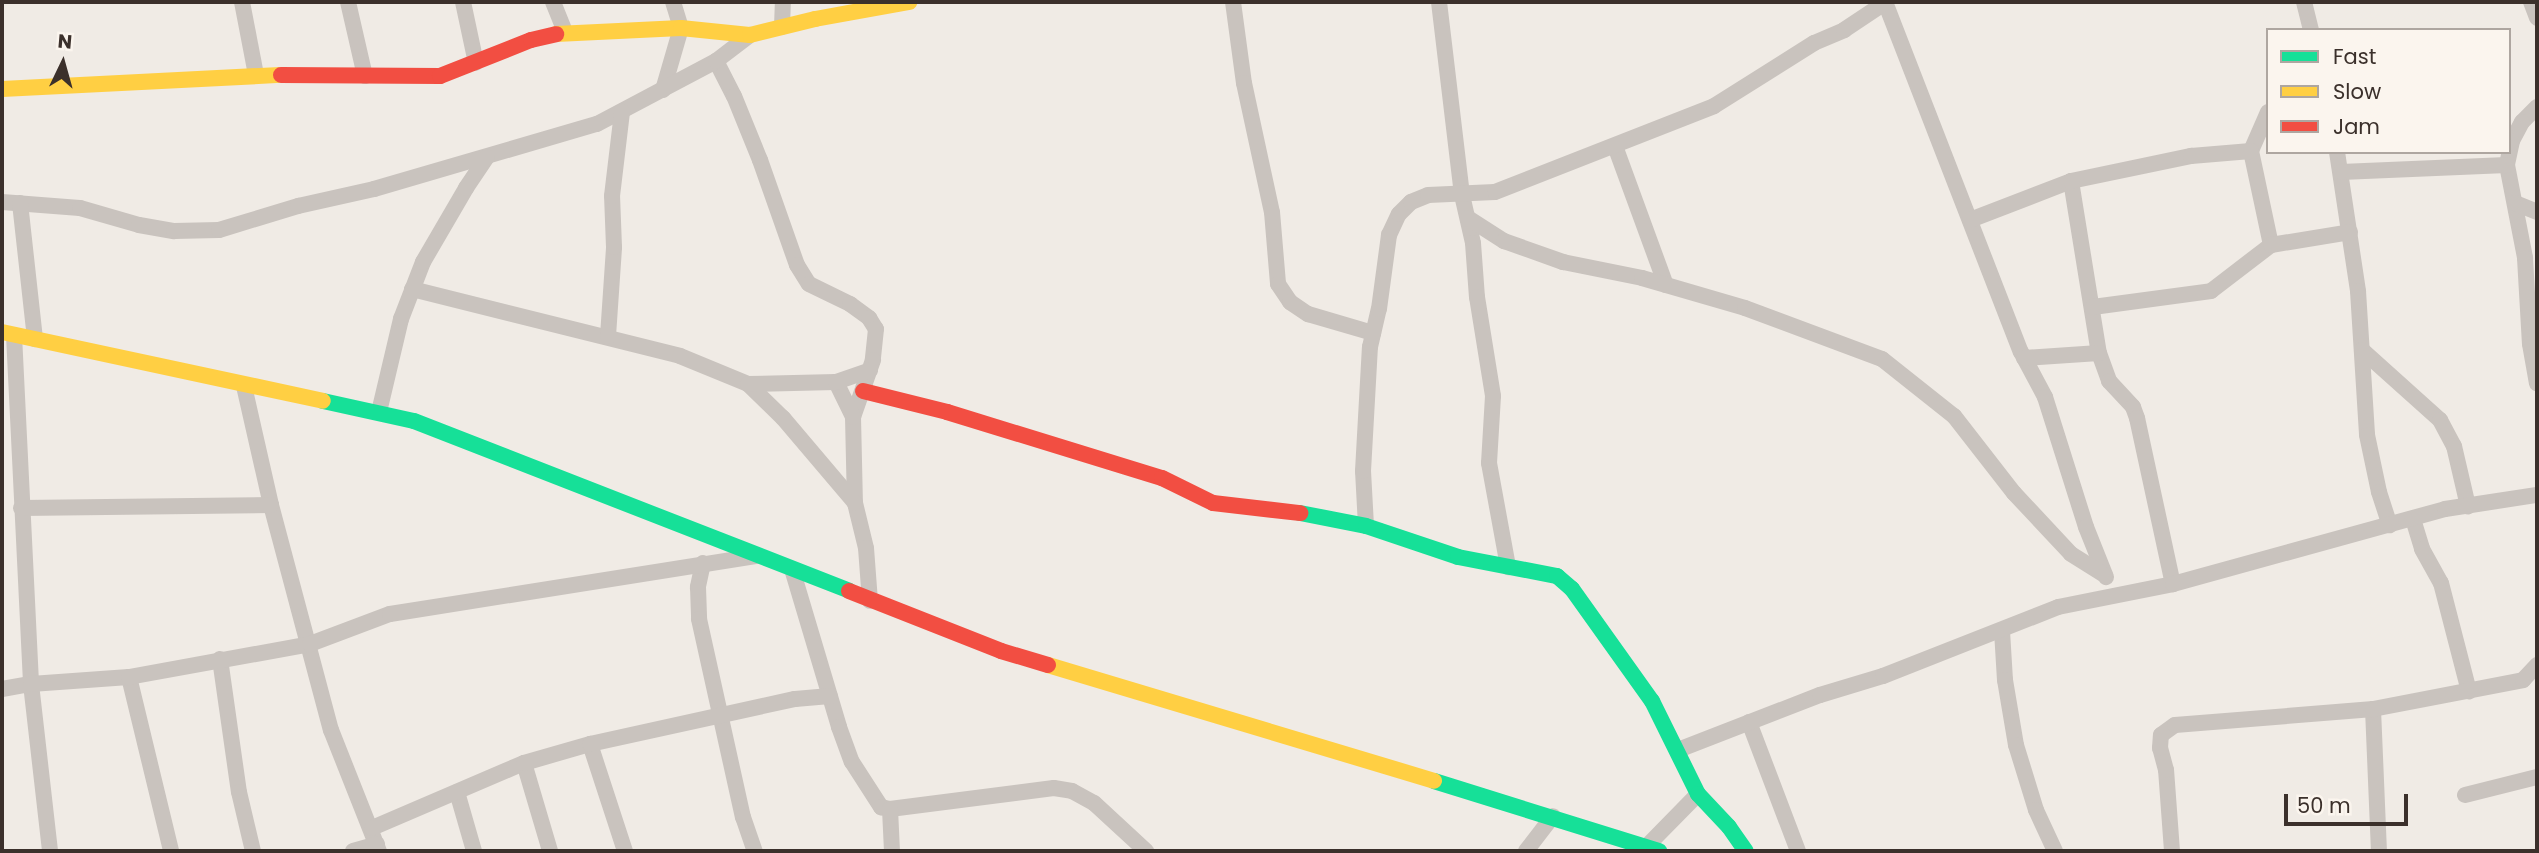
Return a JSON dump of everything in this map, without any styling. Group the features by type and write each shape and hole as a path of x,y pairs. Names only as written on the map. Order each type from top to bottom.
{"street":[{"path":"242,2 256,75"},
{"path":"348,2 365,76"},
{"path":"463,2 476,63"},
{"path":"663,90 681,28 673,2"},
{"path":"782,27 783,2"},
{"path":"2,89 256,75 326,73 440,76 531,40 565,32 681,28 750,35 907,2"},
{"path":"1233,2 1244,83 1272,212 1278,284 1290,302 1308,314 1373,332"},
{"path":"1439,2 1462,195 1468,218 1493,396 1489,463 1508,567"},
{"path":"1366,526 1363,471 1373,332 1389,235 1399,214 1411,202 1428,195 1495,192 1714,106 1814,43 1844,30 1885,2 2024,358 2045,397 2086,527 2113,596"},
{"path":"2305,2 2311,28"},
{"path":"2531,2 2537,18"},
{"path":"557,4 565,32"},
{"path":"2,202 80,208 139,225 174,231 219,230 298,206 374,189 597,124 716,61 741,45 750,35"},
{"path":"716,61 734,96 760,160 797,265 809,284 850,303 869,318 876,329 877,344 853,417 855,503 866,548 870,601"},
{"path":"2511,146 2522,122 2537,107"},
{"path":"608,336 614,247 612,196 622,112"},
{"path":"2266,117 2251,151 2271,245"},
{"path":"1615,146 1665,285"},
{"path":"1969,220 2071,181 2192,156 2251,151"},
{"path":"2337,154 2350,232 2362,350 2367,435 2379,492 2390,526"},
{"path":"2509,154 2507,165 2525,258 2530,344 2537,383"},
{"path":"379,412 401,319 412,289 440,230 487,157"},
{"path":"2341,172 2507,165"},
{"path":"2071,181 2099,353 2109,381 2133,407 2137,418 2173,584"},
{"path":"2515,202 2537,212"},
{"path":"20,203 34,340"},
{"path":"1468,218 1504,242 1563,262 1665,285 1745,308 1882,359 1954,416 2014,493 2051,535 2071,554 2105,575"},
{"path":"2093,307 2211,291 2271,245 2350,232"},
{"path":"412,289 680,356 748,384 797,434 855,503"},
{"path":"50,851 31,684 8,334 244,386 379,412 475,443 1001,651 1553,816 1653,849 1698,794"},
{"path":"2362,350 2440,420 2454,446 2468,506"},
{"path":"2024,358 2099,353"},
{"path":"748,384 836,382 870,370"},
{"path":"836,382 853,417"},
{"path":"244,386 271,505 310,643 331,730 378,848 353,851"},
{"path":"863,391 947,412 1162,478 1213,503 1309,514 1366,526 1458,557 1557,576 1572,589 1619,659 1652,701 1698,794 1729,827 1745,851"},
{"path":"1678,750 2002,631 2057,607 2173,584 2468,506 2537,495"},
{"path":"21,508 271,505"},
{"path":"2413,519 2422,549 2441,583 2469,691"},
{"path":"2,689 31,684 129,677 310,643 390,614 756,555"},
{"path":"704,563 698,587 699,619 743,817 755,851"},
{"path":"792,569 852,762 881,807 890,809 1054,788 1072,791 1094,803 1146,851"},
{"path":"2002,631 2005,680 2016,745 2036,810 2055,851"},
{"path":"220,659 239,792 253,851"},
{"path":"2172,851 2161,735 2175,725 2373,709 2523,680 2537,665"},
{"path":"129,677 171,851"},
{"path":"372,828 524,764 590,744 796,699 830,696"},
{"path":"2373,709 2379,851"},
{"path":"1749,722 1798,851"},
{"path":"590,744 625,851"},
{"path":"524,764 550,851"},
{"path":"2465,795 2537,777"},
{"path":"457,792 474,851"},
{"path":"890,809 892,851"},
{"path":"1526,851 1553,816"}],"traffic: fast":[{"path":"323,401 414,421 849,591"},
{"path":"1300,513 1366,526 1458,557 1557,576 1572,589 1652,701 1698,794 1729,827 1746,851"},
{"path":"1434,781 1659,851"}],"traffic: slow":[{"path":"556,34 681,28 750,35 815,19 909,2"},
{"path":"2,89 281,75"},
{"path":"2,332 323,401"},
{"path":"1048,665 1434,781"}],"traffic: jam":[{"path":"281,75 440,76 531,40 556,34"},
{"path":"863,391 947,412 1162,478 1213,503 1300,513"},
{"path":"849,591 1001,651 1048,665"}]}
